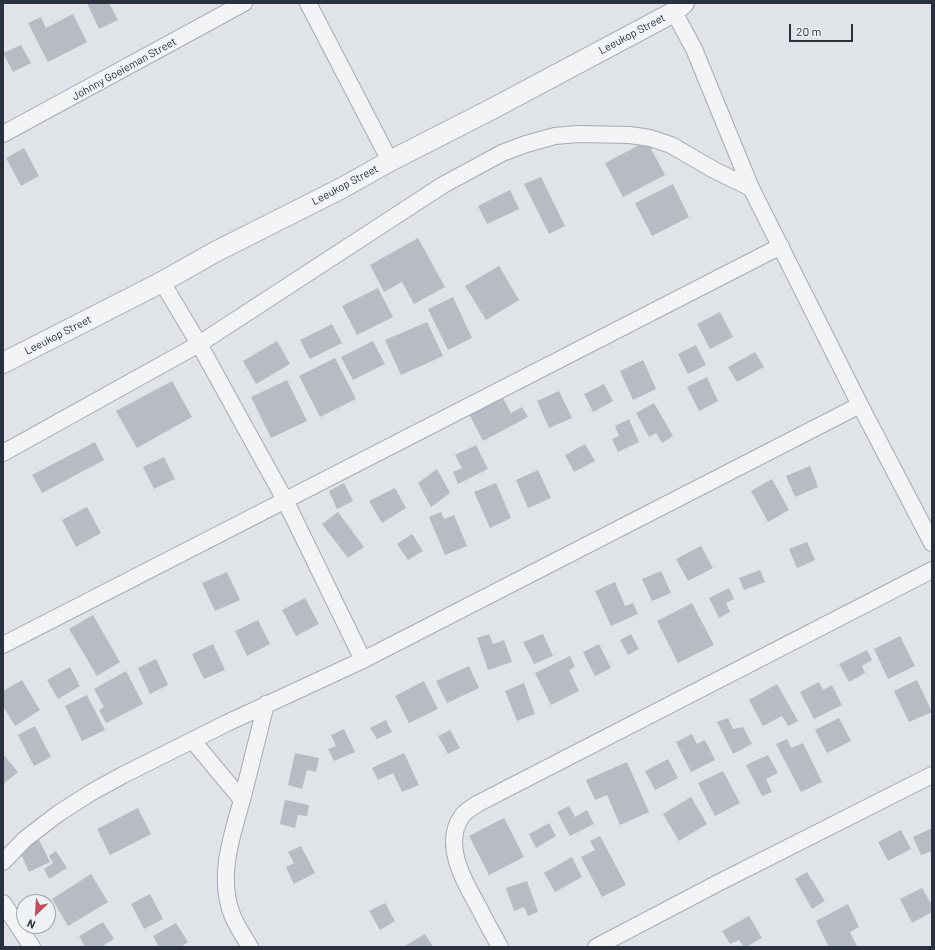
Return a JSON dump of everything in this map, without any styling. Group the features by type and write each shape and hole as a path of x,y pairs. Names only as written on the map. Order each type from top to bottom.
{"street":[{"name":"Johnny Goeieman Street","path":"3,134 244,3"},
{"path":"308,3 390,161"},
{"path":"676,6 751,188 860,406 932,543"},
{"name":"Leeukop Street","path":"3,363 162,282 215,252 342,188 390,161 492,109 676,6"},
{"path":"3,453 199,344 443,186 502,153 526,144 556,136 578,134 630,135 650,138 671,145 714,170 751,188"},
{"path":"3,645 781,246"},
{"path":"162,282 199,344 285,500 363,660"},
{"path":"3,862 26,839 64,810 123,775 266,704 363,660 860,406"},
{"path":"500,947 463,879 455,854 454,835 457,825 461,817 469,809 932,570"},
{"path":"250,947 233,917 228,900 226,884 229,849 266,704"},
{"path":"192,741 242,800"},
{"path":"596,947 718,883 932,775"},
{"path":"3,903 32,947"}],"building":[{"path":"87,3 109,3 118,20 99,29"},
{"path":"73,14 87,42 48,62 28,23 41,17 46,28"},
{"path":"21,45 31,63 13,72 3,53"},
{"path":"647,141 665,175 623,197 605,163"},
{"path":"24,148 39,176 21,186 6,158"},
{"path":"541,177 565,226 549,234 524,184"},
{"path":"673,184 689,217 652,236 635,203"},
{"path":"510,190 519,209 487,224 478,206"},
{"path":"418,238 445,287 414,304 402,282 384,292 370,265"},
{"path":"499,266 519,300 486,320 465,286"},
{"path":"378,288 393,317 357,335 342,306"},
{"path":"453,297 472,338 448,350 428,309"},
{"path":"720,312 733,337 710,349 697,324"},
{"path":"427,322 443,356 401,375 385,340"},
{"path":"332,324 342,343 310,359 300,340"},
{"path":"277,341 290,364 256,384 243,361"},
{"path":"373,341 385,364 353,380 341,357"},
{"path":"696,345 706,365 688,374 678,354"},
{"path":"755,352 764,367 737,382 728,367"},
{"path":"335,358 356,399 320,417 299,376"},
{"path":"643,360 656,389 633,400 620,371"},
{"path":"707,377 718,401 699,411 687,387"},
{"path":"287,380 307,421 271,438 251,397"},
{"path":"172,381 192,417 137,448 116,411"},
{"path":"604,384 613,401 593,412 584,394"},
{"path":"559,391 572,418 549,428 537,401"},
{"path":"502,396 511,413 522,407 528,417 483,441 469,414"},
{"path":"654,403 673,436 662,443 656,433 649,437 636,413"},
{"path":"629,419 639,442 618,452 612,439 619,436 615,426"},
{"path":"95,442 104,460 42,493 32,475"},
{"path":"585,444 595,461 574,472 565,455"},
{"path":"476,445 488,469 458,484 453,472 462,468 455,455"},
{"path":"164,457 175,479 154,489 143,467"},
{"path":"810,466 818,487 795,497 786,476"},
{"path":"437,469 450,493 431,507 418,483"},
{"path":"538,470 551,498 528,508 516,480"},
{"path":"772,479 789,510 768,522 751,491"},
{"path":"344,483 353,501 337,509 329,491"},
{"path":"496,483 511,518 490,528 474,492"},
{"path":"395,488 406,508 382,523 369,501"},
{"path":"87,507 101,533 76,547 62,520"},
{"path":"338,512 364,547 348,558 322,524"},
{"path":"441,512 444,519 454,515 467,546 445,555 429,517"},
{"path":"412,534 423,551 408,560 397,544"},
{"path":"807,542 815,560 797,568 789,549"},
{"path":"701,546 713,568 688,581 676,559"},
{"path":"760,570 765,582 744,590 739,578"},
{"path":"661,571 671,593 652,601 642,579"},
{"path":"227,572 240,600 215,611 202,583"},
{"path":"615,582 625,606 633,603 638,614 611,626 595,591"},
{"path":"729,588 734,599 726,603 730,612 719,618 709,598"},
{"path":"305,598 319,624 296,636 282,610"},
{"path":"692,603 714,645 678,663 657,621"},
{"path":"93,615 120,662 97,676 69,629"},
{"path":"258,620 270,644 247,656 235,631"},
{"path":"489,634 493,644 504,640 512,662 488,670 477,638"},
{"path":"543,634 553,656 534,664 523,642"},
{"path":"631,634 639,649 628,655 620,640"},
{"path":"900,636 915,666 888,679 874,649"},
{"path":"213,644 225,670 204,679 192,654"},
{"path":"599,644 611,668 595,676 583,652"},
{"path":"867,650 872,660 862,666 865,673 849,682 839,664"},
{"path":"570,656 575,667 569,670 579,691 551,705 535,673"},
{"path":"156,659 168,685 150,694 138,668"},
{"path":"469,666 479,688 447,703 436,681"},
{"path":"70,667 80,686 58,699 47,680"},
{"path":"126,671 143,704 106,723 99,710 104,707 94,689"},
{"path":"22,680 40,710 15,726 3,706 3,691"},
{"path":"917,680 932,712 909,722 894,691"},
{"path":"424,681 438,709 409,723 395,696"},
{"path":"819,682 823,690 832,685 842,705 814,719 800,692"},
{"path":"524,683 535,714 517,721 505,691"},
{"path":"777,684 798,721 788,726 782,716 763,726 749,700"},
{"path":"87,695 105,730 82,741 65,706"},
{"path":"728,718 733,729 743,727 752,744 733,754 717,722"},
{"path":"839,718 851,741 827,753 815,730"},
{"path":"386,720 392,732 377,739 370,728"},
{"path":"35,726 51,757 34,766 18,735"},
{"path":"344,729 355,752 334,761 328,749 336,746 331,735"},
{"path":"450,730 460,748 448,754 438,736"},
{"path":"692,734 697,744 705,740 715,760 691,772 676,742"},
{"path":"787,739 791,748 803,743 822,782 801,792 776,744"},
{"path":"295,753 319,758 316,772 307,770 302,789 288,785"},
{"path":"404,753 419,785 402,792 393,773 378,780 372,768"},
{"path":"3,754 18,772 3,784"},
{"path":"768,755 778,773 766,779 772,792 762,796 746,765"},
{"path":"668,759 678,778 655,790 645,771"},
{"path":"627,762 649,812 620,825 607,795 595,800 586,780"},
{"path":"723,771 740,803 715,816 698,783"},
{"path":"691,797 707,824 679,841 663,814"},
{"path":"285,800 309,805 307,816 298,815 295,828 280,824"},
{"path":"569,806 575,817 587,810 594,824 570,836 557,812"},
{"path":"138,808 151,834 110,855 97,829"},
{"path":"504,818 524,857 489,875 469,836"},
{"path":"549,823 556,836 536,848 529,834"},
{"path":"932,828 932,851 921,855 913,837"},
{"path":"901,830 911,849 888,861 878,842"},
{"path":"600,836 626,885 602,897 581,857 595,850 590,841"},
{"path":"38,838 50,862 29,872 18,848"},
{"path":"301,846 315,873 294,884 286,867 294,863 288,852"},
{"path":"56,851 67,868 49,879 44,869 53,863 49,856"},
{"path":"572,857 582,877 555,892 544,873"},
{"path":"807,872 825,901 812,909 795,879"},
{"path":"91,874 108,902 68,926 56,906 56,896"},
{"path":"527,881 538,912 528,916 524,907 514,911 506,888"},
{"path":"922,888 932,905 932,912 912,923 900,899"},
{"path":"150,894 163,919 144,929 131,904"},
{"path":"385,903 395,921 380,930 369,911"},
{"path":"848,904 859,927 850,932 857,946 829,947 816,921"},
{"path":"749,916 762,938 746,947 744,947 739,940 730,944 722,931"},
{"path":"103,922 114,939 101,947 85,947 79,936"},
{"path":"176,923 188,942 180,947 159,947 153,936"},
{"path":"425,934 433,947 403,947"}]}
